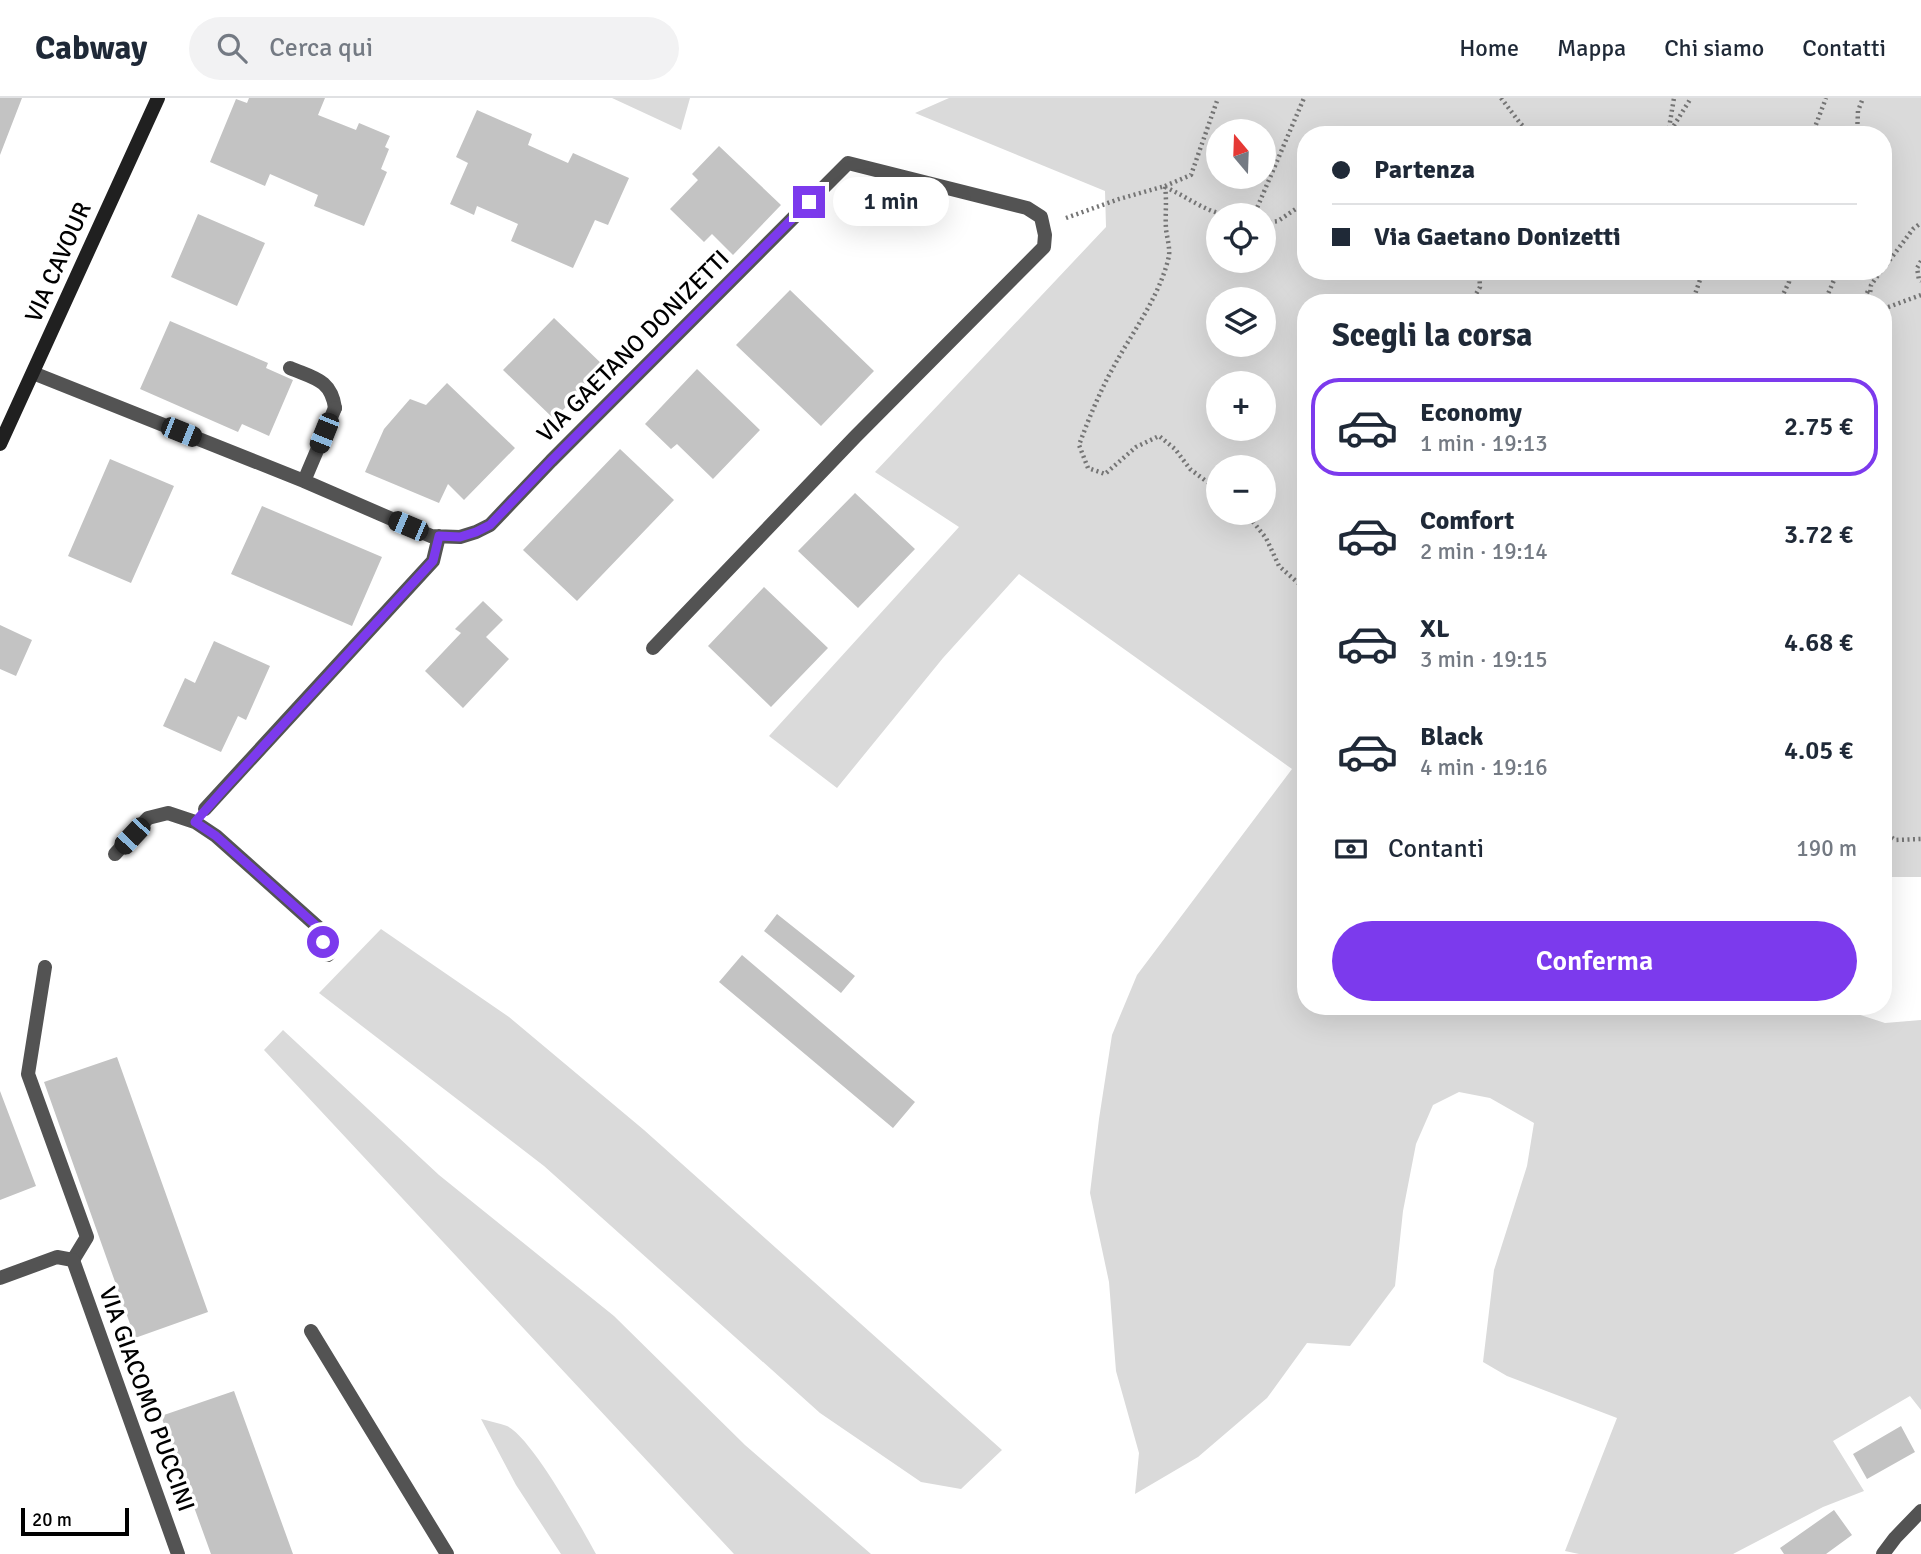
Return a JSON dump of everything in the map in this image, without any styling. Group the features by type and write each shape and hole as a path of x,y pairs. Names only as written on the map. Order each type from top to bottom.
{"street":[{"name":"VIA CAVOUR","path":"0,444 158,98"},
{"name":"VIA GAETANO DONIZETTI","path":"33,373 304,481 431,536 460,537 490,525 848,163 1027,208 1041,217 1043,226"},
{"path":"653,649 855,438 1044,247 1043,226"},
{"path":"290,368 322,382 333,394 335,408 304,481"},
{"path":"195,822 433,561 439,536"},
{"path":"115,854 148,818 168,813 195,822 216,836 319,928 328,955"},
{"path":"0,1278 57,1257 73,1260 87,1237 28,1074 45,967"},
{"name":"VIA GIACOMO PUCCINI","path":"73,1260 178,1554"},
{"path":"311,1331 447,1554"},
{"path":"1884,1554 1921,1511"}],"path":[{"path":"1043,226 1191,175 1218,98"},
{"path":"1259,203 1304,98"},
{"path":"1501,98 1523,126"},
{"path":"1669,126 1674,98"},
{"path":"1673,126 1691,98"},
{"path":"1815,126 1826,98"},
{"path":"1857,126 1857,111 1863,98"},
{"path":"1165,186 1206,209"},
{"path":"1165,186 1170,253 1161,281 1093,407 1079,445 1088,468 1105,474 1136,447 1159,436 1175,449 1190,469 1206,481"},
{"path":"1276,221 1297,208"},
{"path":"1892,257 1913,229 1921,223"},
{"path":"1921,261 1917,268 1921,281"},
{"path":"1866,294 1875,280"},
{"path":"1870,294 1871,285"},
{"path":"1892,306 1921,295"},
{"path":"1256,525 1266,538 1279,566 1297,582"},
{"path":"1892,838 1895,840 1921,839"}],"shaded area":[{"path":"612,98 690,98 681,130"},
{"path":"949,98 1921,98 1921,877 1892,877 1892,294 1297,294 1297,1015 1861,1015 1885,1023 1921,1020 1921,1410 1910,1396 1833,1441 1864,1491 1823,1507 1733,1554 1579,1554 1565,1551 1617,1418 1507,1376 1483,1362 1494,1270 1527,1166 1534,1123 1490,1098 1459,1092 1433,1105 1416,1144 1403,1211 1395,1286 1350,1346 1307,1343 1267,1398 1198,1457 1135,1494 1139,1453 1116,1371 1109,1282 1090,1193 1112,1035 1137,975 1292,769 1019,574 943,658 837,788 769,736 959,527 875,472 1106,227 1105,191 915,113"},
{"path":"381,929 509,1017 644,1130 1002,1450 961,1489 921,1482 820,1413 544,1166 319,993"},
{"path":"283,1030 439,1175 614,1316 745,1445 871,1554 734,1554 264,1050"},
{"path":"481,1419 507,1426 529,1447 555,1484 596,1554 561,1554 516,1485"}],"building":[{"path":"0,98 22,98 0,155"},
{"path":"249,98 325,98 318,115 356,130 359,123 390,136 385,147 389,149 381,169 387,172 364,226 314,206 318,195 270,174 265,186 210,162 236,99 247,103"},
{"path":"477,110 532,134 528,145 568,163 573,153 629,178 608,225 595,220 573,268 511,241 518,224 477,206 474,215 450,204 468,163 456,157"},
{"path":"719,146 781,205 733,255 712,234 704,242 670,209 698,180 692,174"},
{"path":"198,214 265,243 237,306 171,277"},
{"path":"790,290 874,371 821,426 736,345"},
{"path":"554,318 605,367 554,419 503,370"},
{"path":"170,321 268,363 266,368 293,380 269,436 242,424 238,432 140,389"},
{"path":"697,369 760,430 713,479 677,444 671,449 645,424"},
{"path":"447,383 515,448 464,500 448,484 439,503 365,472 384,429 410,399 426,405"},
{"path":"620,449 674,500 577,601 523,550"},
{"path":"110,459 174,486 131,583 68,556"},
{"path":"855,493 915,549 858,608 798,551"},
{"path":"262,506 382,557 352,626 231,574"},
{"path":"764,587 828,648 771,707 708,646"},
{"path":"483,601 503,620 486,637 509,659 463,708 425,671 461,633 455,629"},
{"path":"0,625 32,640 16,676 0,669"},
{"path":"214,641 270,666 246,720 238,716 221,752 163,726 185,678 195,683"},
{"path":"777,914 855,976 841,993 764,931"},
{"path":"742,955 915,1102 893,1128 719,982"},
{"path":"117,1057 208,1312 135,1338 44,1082"},
{"path":"0,1091 36,1186 0,1200"},
{"path":"234,1391 293,1554 211,1554 161,1416"},
{"path":"1901,1426 1915,1452 1867,1479 1853,1454"},
{"path":"1834,1510 1852,1535 1826,1554 1784,1554 1780,1548"}],"route":[{"path":"323,942 319,928 216,836 195,822 433,561 439,536 460,537 490,525 809,202"}]}
